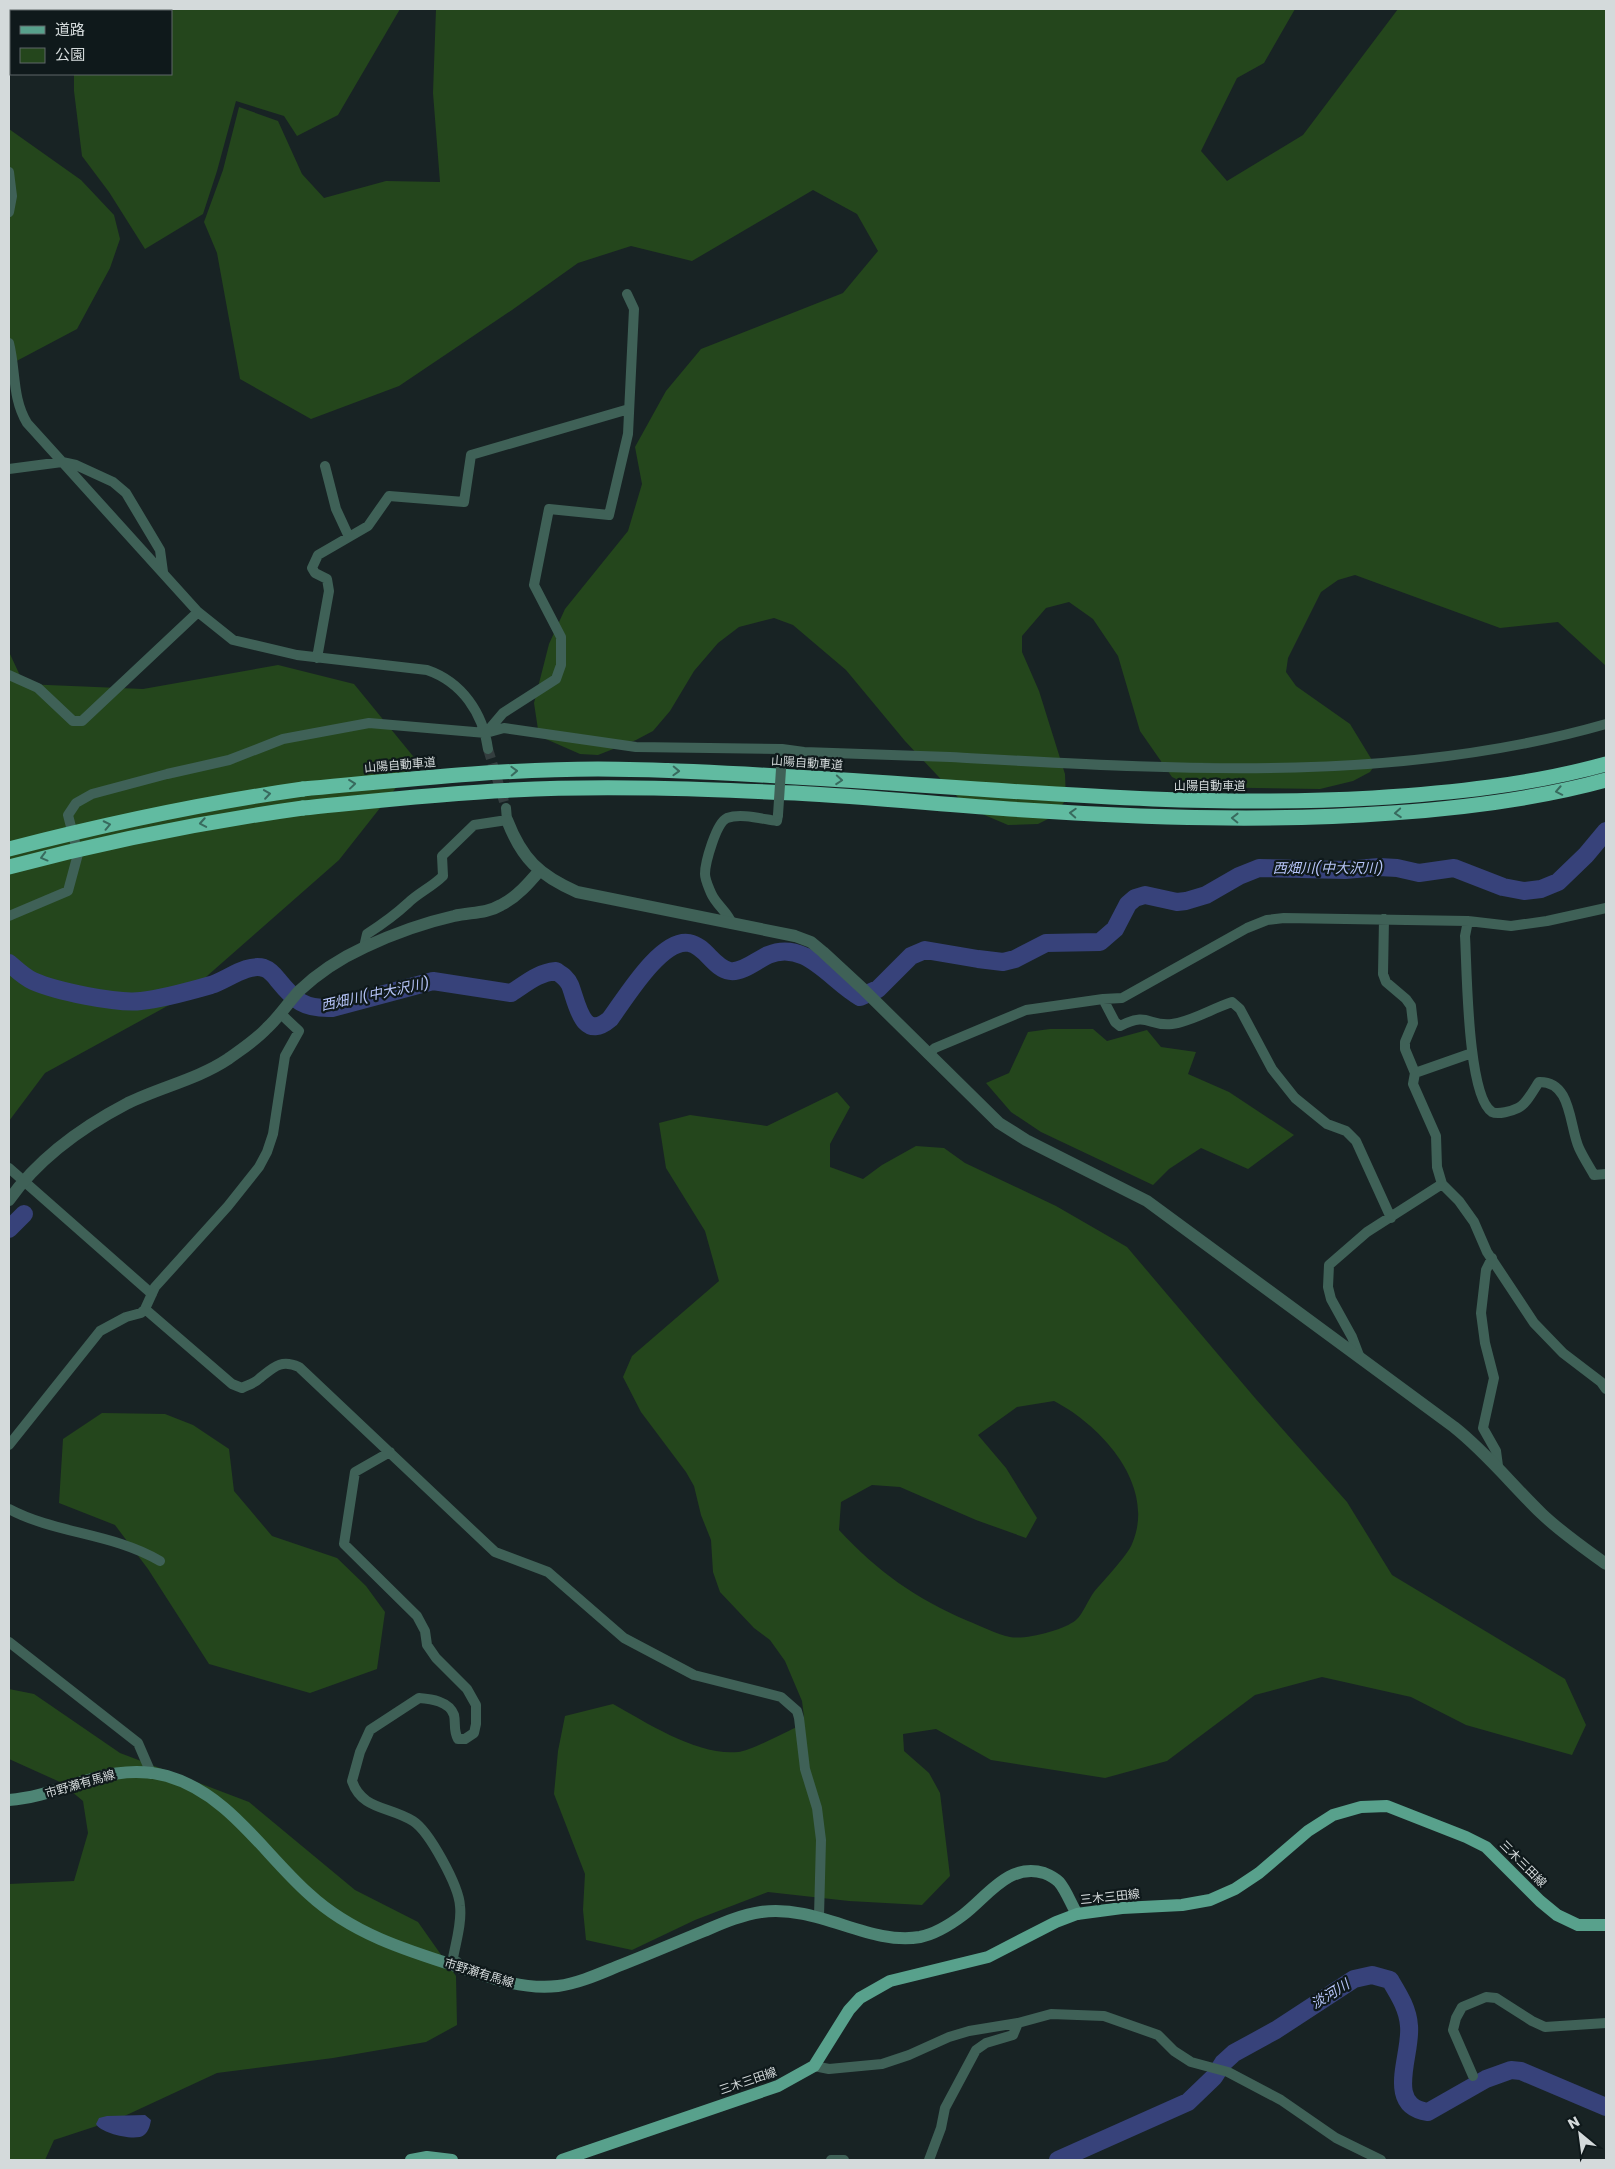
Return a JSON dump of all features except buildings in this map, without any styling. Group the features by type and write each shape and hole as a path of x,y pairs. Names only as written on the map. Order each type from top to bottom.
{"highway":[{"name":"山陽自動車道","path":"9,849 164,812 234,799 303,789 511,771 599,769 788,776 1025,794 1164,801 1298,802 1442,794 1517,783 1606,764"},
{"path":"9,867 90,845 168,829 303,808 415,796 512,790 598,787 797,794 1024,810 1163,817 1301,818 1444,809 1521,798 1606,780"}],"main road":[{"name":"市野瀬有馬線","path":"9,1800 38,1796 106,1774 125,1772 151,1773 170,1777 195,1788 217,1801 236,1818 309,1894 332,1913 383,1942 510,1983 532,1987 559,1986 585,1979 743,1915 783,1910 819,1916 893,1937 921,1936 945,1927 964,1915 1001,1881 1012,1874 1024,1871 1037,1871 1049,1875 1059,1882 1076,1914"},
{"name":"三木三田線","path":"562,2160 778,2086 814,2066 849,2010 860,1998 890,1980 988,1957 1056,1922 1076,1914 1122,1908 1182,1905 1210,1900 1235,1889 1259,1873 1308,1831 1333,1815 1361,1807 1387,1806 1458,1833 1486,1848 1557,1915 1578,1925 1606,1926"},
{"path":"411,2160 427,2157 452,2160"}],"street":[{"path":"9,172 12,196 9,212"},
{"path":"486,733 503,713 556,679 561,665 562,637 534,585 549,509 609,515 628,434 634,309 627,294"},
{"path":"9,343 16,397 20,411 28,423 198,612 233,640 253,646 318,658 427,670 440,675 465,695 486,733 488,749"},
{"path":"318,658 330,591 326,578 315,573 312,568 313,562 318,555 368,526 389,496 464,502 471,455 629,409"},
{"path":"9,469 62,462 76,465 113,482 126,493 160,550 163,574"},
{"path":"325,466 336,509 349,537"},
{"path":"9,675 38,688 73,721 82,721 198,612"},
{"path":"9,916 68,891 78,854 68,815 76,803 92,794 230,760 283,739 369,722 486,733 504,728 636,747 782,751 1150,768 1289,768 1469,753 1511,747 1606,724"},
{"path":"732,924 730,916 712,895 705,875 716,829 721,822 728,818 740,816 777,821 782,751"},
{"path":"364,947 367,934 403,910 408,903 443,876 442,856 474,825 506,814 518,846 525,856 557,883 577,892 795,936 811,942 863,989 999,1123 1026,1140 1147,1201 1477,1445 1542,1514 1561,1531 1606,1564"},
{"path":"9,1200 41,1163 96,1123 128,1103 198,1076 226,1060 267,1028 299,992 328,968 364,947 412,928 455,916 486,912 501,906 514,897 540,870"},
{"path":"928,1054 935,1048 1012,1014 1026,1010 1122,998 1247,928 1267,920 1284,918 1468,920 1511,926 1547,921 1606,908"},
{"path":"1384,919 1383,974 1386,982 1406,999 1411,1006 1413,1022 1405,1042 1415,1072 1413,1084 1436,1136 1437,1167 1442,1184 1459,1201 1474,1222 1492,1258 1534,1323 1563,1353 1600,1382 1606,1389"},
{"path":"1468,920 1466,936 1472,1053 1480,1091 1485,1103 1492,1112 1498,1114 1520,1108 1539,1082 1546,1081 1557,1087 1565,1100 1578,1147 1594,1175 1606,1174"},
{"path":"1103,999 1115,1022 1120,1026 1132,1019 1142,1018 1164,1025 1175,1024 1232,1002 1240,1009 1272,1068 1295,1098 1321,1119 1346,1131 1356,1141 1391,1218"},
{"path":"9,1445 100,1332 126,1317 140,1313 145,1309 154,1287 228,1206 259,1167 267,1152 273,1134 285,1056 299,1031 283,1010"},
{"path":"1415,1072 1472,1053"},
{"path":"9,1168 25,1180 152,1294"},
{"path":"1360,1358 1352,1337 1331,1299 1328,1286 1329,1265 1367,1232 1442,1184"},
{"path":"1492,1258 1486,1270 1481,1313 1485,1343 1494,1378 1483,1428 1496,1451 1498,1466"},
{"path":"145,1309 232,1384 242,1388 259,1380 267,1371 281,1363 289,1362 299,1366 495,1552 548,1572 624,1638 694,1675 786,1699 797,1711 799,1718 805,1770 817,1808 822,1840 819,1916"},
{"path":"390,1452 355,1472 344,1544 417,1616 425,1631 427,1645 436,1658 467,1689 476,1706 476,1724 474,1733 465,1739 458,1738 454,1733 454,1715 448,1706 435,1700 419,1698 370,1730 360,1752 352,1780 360,1798 414,1822 425,1832 456,1887 460,1907 453,1958 463,1968"},
{"path":"9,1509 38,1521 123,1543 142,1550 160,1561"},
{"path":"9,1642 138,1743 151,1773"},
{"path":"1473,2076 1453,2030 1456,2018 1462,2007 1486,1997 1496,1998 1532,2022 1545,2027 1606,2023"},
{"path":"814,2066 829,2069 882,2064 969,2031 1018,2023 1051,2014 1104,2016 1158,2035 1174,2051 1191,2062 1209,2065 1228,2072 1281,2100 1336,2138 1381,2160"},
{"path":"929,2160 941,2128 945,2108 976,2050 986,2043 1013,2035 1018,2023"},
{"path":"831,2160 844,2160"}],"green space":[{"path":"400,9 338,115 297,136 284,116 236,101 203,214 145,249 109,192 82,156 74,91 74,75 172,75 172,10 76,10"},
{"path":"436,9 1295,9 1264,63 1237,78 1201,151 1227,181 1303,135 1398,9 1606,9 1606,666 1558,622 1500,628 1355,575 1338,580 1321,592 1288,658 1286,672 1296,686 1350,724 1375,765 1370,772 1353,781 1320,789 1193,787 1172,777 1140,731 1118,656 1093,619 1069,602 1046,608 1022,636 1022,652 1039,691 1065,774 1066,800 1052,817 1038,824 1008,825 968,808 905,741 846,670 793,625 774,618 739,627 718,643 694,671 670,711 653,731 636,740 598,755 580,754 539,736 534,703 549,644 565,609 628,531 642,484 635,447 666,391 701,349 843,293 878,251 857,214 813,190 692,261 631,246 578,263 399,386 311,419 240,379 217,253 204,222 223,170 239,107 278,121 302,174 324,198 386,181 440,182 433,93"},
{"path":"9,129 81,180 114,215 120,239 110,268 77,329 9,365"},
{"path":"9,652 24,684 143,689 278,665 354,684 417,761 339,860 182,998 45,1073 9,1121"},
{"path":"1050,1029 1093,1029 1107,1041 1147,1030 1161,1047 1196,1052 1188,1074 1229,1092 1294,1135 1248,1169 1201,1148 1169,1169 1153,1185 1041,1132 1011,1112 986,1083 1009,1073 1028,1032"},
{"path":"837,1092 850,1107 830,1144 830,1167 863,1179 882,1165 916,1146 944,1148 965,1163 1056,1206 1127,1247 1255,1398 1347,1502 1392,1575 1565,1679 1586,1725 1572,1755 1466,1725 1411,1697 1322,1677 1255,1695 1167,1761 1105,1778 991,1760 936,1729 903,1734 904,1751 929,1773 940,1793 950,1876 922,1905 849,1901 768,1892 695,1920 632,1950 586,1940 583,1910 585,1874 554,1794 558,1751 565,1716 613,1704 673,1737 706,1749 723,1752 744,1751 759,1745 799,1726 804,1717 802,1701 785,1661 770,1640 754,1628 720,1592 713,1572 711,1540 701,1515 694,1486 686,1472 641,1412 623,1377 632,1356 719,1281 705,1231 666,1168 659,1123 690,1115 767,1126","holes":["1054,1401 1090,1426 1120,1460 1131,1480 1137,1501 1138,1522 1130,1549 1094,1592 1079,1617 1070,1624 1054,1631 1017,1638 994,1632 931,1603 898,1583 868,1559 839,1530 841,1502 872,1485 900,1487 976,1520 1026,1538 1037,1518 1006,1468 978,1435 1017,1407"]},
{"path":"102,1413 165,1414 193,1425 229,1449 234,1491 272,1536 337,1558 366,1586 385,1612 377,1669 310,1693 209,1664 148,1569 115,1525 59,1503 63,1439"},
{"path":"9,1689 34,1694 120,1753 249,1802 355,1890 418,1922 456,1976 457,2025 426,2042 333,2058 217,2073 118,2119 54,2140 45,2160 9,2160 9,1884 74,1881 88,1833 83,1801 60,1782 9,1759"}],"water":[{"path":"145,2115 151,2120 148,2130 140,2137 118,2136 96,2124 99,2118 107,2116"}],"waterway":[{"name":"西畑川(中大沢川)","path":"9,963 26,977 43,985 86,996 117,1001 141,1001 176,994 217,983 244,970 257,967 264,968 272,973 295,998 307,1005 322,1008 332,1008 433,981 511,993 538,976 556,971 567,980 578,1010 587,1023 593,1026 601,1025 610,1019 645,972 667,950 678,944 689,943 695,945 719,966 730,971 744,968 768,955 782,952 794,953 806,957 817,964 860,997 878,989 911,956 925,950 1003,962 1015,959 1046,943 1100,942 1115,929 1128,904 1135,898 1145,895 1177,902 1186,901 1206,895 1239,876 1259,868 1345,870 1379,867 1397,868 1419,873 1454,868 1503,887 1524,891 1541,889 1558,882 1586,855 1606,831"},
{"path":"9,1229 24,1214"},
{"name":"淡河川","path":"1058,2160 1188,2102 1214,2077 1223,2063 1234,2053 1276,2030 1354,1979 1372,1975 1390,1980 1403,2002 1407,2014 1409,2038 1403,2090 1407,2100 1415,2108 1428,2112 1486,2079 1511,2070 1521,2071 1606,2107"}],"tunnel":[{"path":"488,749 506,808"}]}
